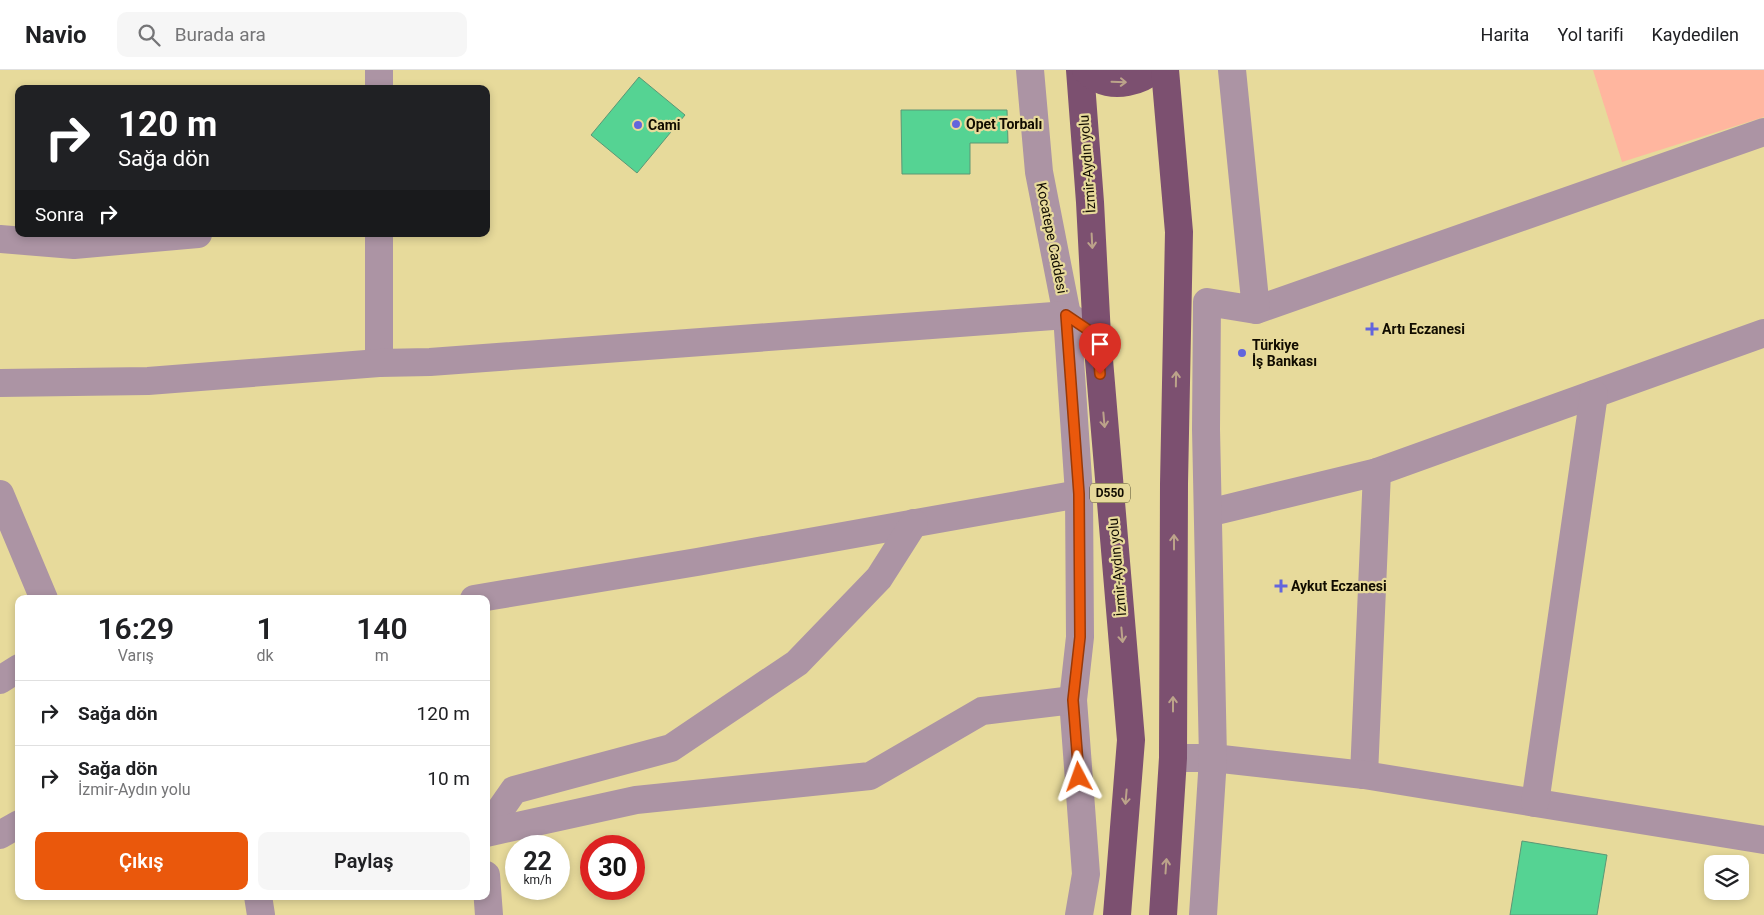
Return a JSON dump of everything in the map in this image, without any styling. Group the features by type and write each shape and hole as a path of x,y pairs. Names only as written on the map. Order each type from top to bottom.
{"highway":[{"name":"İzmir-Aydın yolu","path":"1080,70 1090,202 1097,336 1131,740 1117,915"},
{"path":"1086,70 1099,80 1123,83 1146,76 1153,70"},
{"path":"1163,915 1173,758 1174,484 1179,232 1165,70"}],"street":[{"path":"379,70 379,85"},
{"name":"Kocatepe Caddesi","path":"1030,70 1039,172 1066,315 1079,494 1080,637 1073,700 1086,874 1079,915"},
{"path":"1232,70 1256,310"},
{"path":"1203,915 1213,758 1206,429 1207,302 1256,310 1764,132"},
{"path":"0,240 74,245 164,237"},
{"path":"379,237 379,363"},
{"path":"0,383 148,381 1066,315 1097,336"},
{"path":"1208,513 1377,472 1764,333"},
{"path":"1535,803 1594,394"},
{"path":"1364,775 1377,472"},
{"path":"0,494 42,595"},
{"path":"490,596 706,561 1079,494"},
{"path":"490,825 514,790 671,748 798,663 879,578 914,523"},
{"path":"0,680 15,671"},
{"path":"490,830 636,800 870,776 982,711 1073,700"},
{"path":"1173,758 1213,758 1364,775 1764,840"},
{"path":"0,835 15,826"},
{"path":"259,900 261,915"},
{"path":"488,900 489,915"}],"shaded area":[{"path":"1593,70 1764,70 1764,117 1622,162"}],"building":[{"name":"Cami","path":"639,77 685,115 637,173 591,135"},
{"path":"901,110 1007,110 1008,143 970,143 970,174 902,174"},
{"path":"1522,841 1607,855 1597,915 1510,915"}],"place":[{"name":"Opet Torbalı","path":"956,124"},
{"name":"Cami","path":"638,125"},
{"name":"Artı Eczanesi","path":"1372,329"},
{"name":"Türkiye İş Bankası","path":"1242,353"},
{"name":"Aykut Eczanesi","path":"1281,586"}],"route":[{"path":"1079,777 1073,700 1080,637 1079,494 1066,315 1097,336 1100,374"}]}
